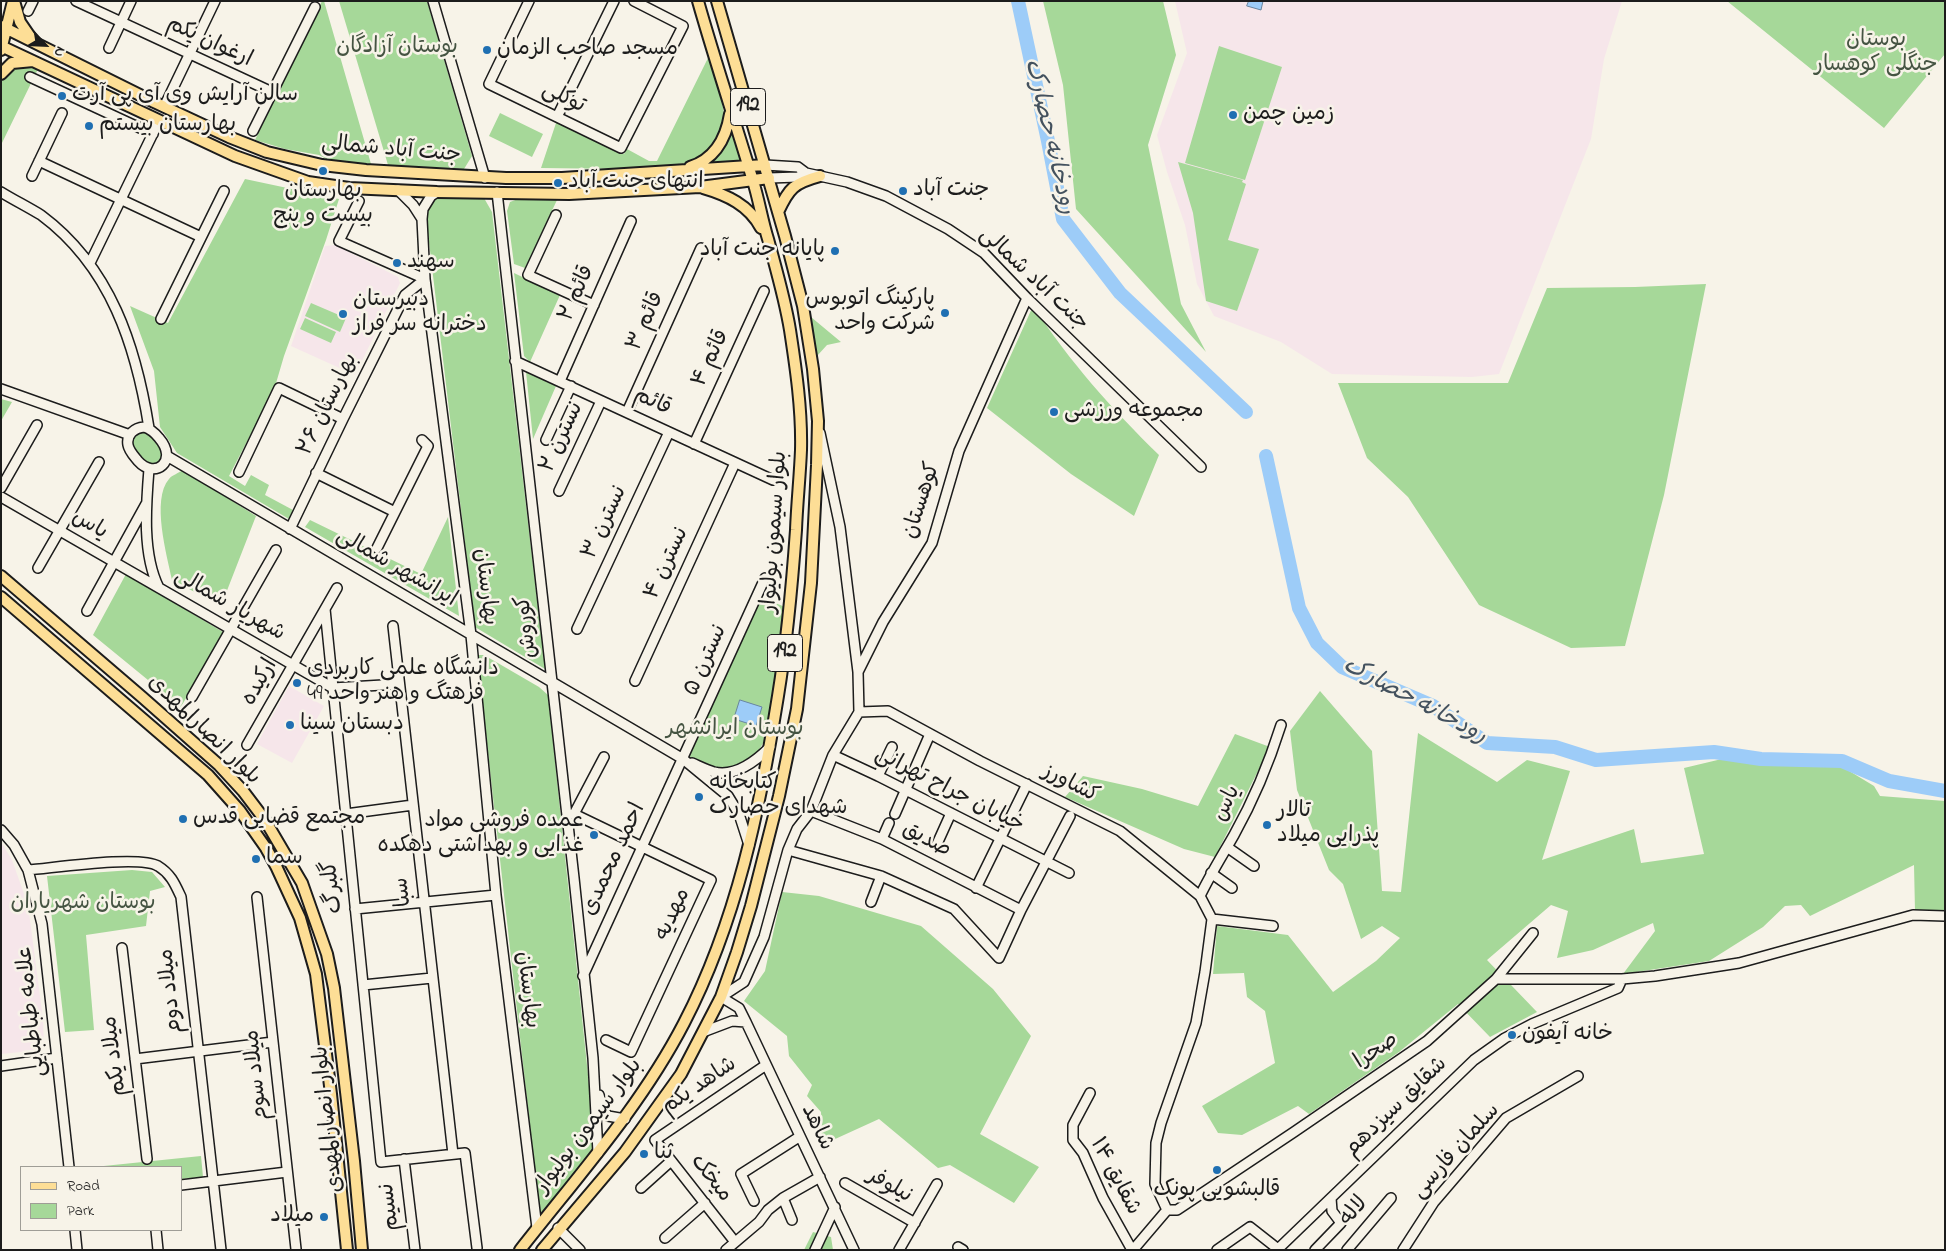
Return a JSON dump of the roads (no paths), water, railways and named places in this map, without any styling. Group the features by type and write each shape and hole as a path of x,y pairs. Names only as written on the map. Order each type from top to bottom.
{"main road":[{"path":"2,48 4,27 14,1"},
{"path":"14,1 20,22 35,44"},
{"name":"بلوار سیمون بولیوار","path":"520,1250 625,1119 649,1084 673,1043 704,980 732,907 749,845 770,747 787,638 793,583 801,446 798,383 790,326 780,280 698,1"},
{"name":"بلوار سیمون بولیوار","path":"542,1250 558,1228 630,1144 682,1074 721,997 751,906 779,796 797,709 811,583 818,421 802,306 769,178 717,1"},
{"name":"جنت آباد شمالی","path":"4,27 35,44 229,137 267,152 335,167 485,178 562,178 765,165"},
{"name":"جنت آباد شمالی","path":"2,48 34,61 254,164 308,182 349,188 437,192 569,194 700,187 769,178"},
{"path":"1,74 12,63 34,61"},
{"path":"682,170 705,160 720,145 726,132 731,111"},
{"path":"778,212 789,190 806,179 820,176"},
{"path":"700,187 721,193 742,204 757,219 768,239"},
{"name":"بلوار انصارالمهدی","path":"1,576 168,719 218,765 243,791 265,820 302,883 327,954 334,988 349,1114 362,1250"},
{"name":"بلوار انصارالمهدی","path":"1,597 208,775 240,811 276,866 300,918 316,974 331,1094 346,1250"}],"street":[{"path":"28,11 33,1"},
{"name":"ارغوان یکم","path":"76,1 272,92"},
{"path":"109,48 131,1"},
{"path":"164,107 215,1"},
{"path":"433,1 485,178"},
{"name":"توکلی","path":"529,1 489,84 622,148 683,26 634,1"},
{"path":"557,118 614,1"},
{"path":"254,131 315,7"},
{"path":"30,76 153,134"},
{"path":"32,176 62,113"},
{"path":"90,263 159,121"},
{"path":"39,161 201,237"},
{"name":"جنت آباد شمالی","path":"765,165 798,167 806,173 848,182 886,196 948,229 984,253 1027,298 1201,467"},
{"name":"جنت آباد شمالی","path":"769,178 798,177 806,173"},
{"path":"160,319 224,190"},
{"path":"398,190 413,205 422,219"},
{"path":"1,192 40,215 68,239 90,263 109,294 127,336 138,372 149,428 164,444 167,456 162,465 153,469 141,464 130,450 128,441 130,435 139,428 149,428"},
{"name":"بهارستان","path":"437,192 431,196 423,209 425,279 471,635 496,895 537,1228"},
{"name":"کوروش","path":"497,192 553,683 593,1058"},
{"path":"359,201 339,241 425,279"},
{"path":"556,215 528,275 594,305"},
{"name":"قائم ۲","path":"560,381 631,221"},
{"name":"قائم ۳","path":"627,412 701,248"},
{"name":"بهارستان ۲۶","path":"290,529 405,294 425,279"},
{"name":"قائم ۴","path":"694,444 764,291"},
{"name":"کوهستان","path":"859,712 858,672 883,622 932,543 959,451 1027,298"},
{"name":"قائم","path":"516,361 773,480"},
{"path":"546,440 571,386"},
{"path":"239,472 279,388 343,419"},
{"path":"1,389 13,395 130,435"},
{"path":"1,395 13,395"},
{"name":"نسترن ۲","path":"559,491 601,401"},
{"path":"818,421 840,527 858,672"},
{"path":"1,488 36,425"},
{"name":"نسترن ۳","path":"577,630 668,432"},
{"path":"377,548 428,446 422,440"},
{"name":"ایرانشهر شمالی","path":"167,456 683,759"},
{"path":"38,568 99,462"},
{"name":"نسترن ۴","path":"635,681 735,463"},
{"name":"شهریار شمالی","path":"149,468 146,504 151,572 159,588 333,688"},
{"path":"316,473 395,512"},
{"name":"یاس","path":"1,498 159,588"},
{"path":"87,611 146,504"},
{"path":"192,697 276,550"},
{"name":"نسترن ۵","path":"683,759 765,578"},
{"name":"ارکیده","path":"247,745 337,588"},
{"name":"گلبرگ","path":"325,609 380,1162 404,1159"},
{"name":"سبا","path":"393,626 453,1154"},
{"path":"333,688 399,684"},
{"name":"کشاورز","path":"859,712 888,711 980,762 1120,831 1200,896 1212,919"},
{"path":"721,997 744,982 764,937 788,850 797,829 811,811 833,755 859,712"},
{"name":"یاس","path":"1200,896 1262,778 1281,725"},
{"path":"895,814 930,734"},
{"path":"683,759 714,772 732,772 750,764 770,747"},
{"path":"878,776 892,747"},
{"name":"خیابان جراح تهرانی","path":"833,755 1069,873"},
{"name":"مهدیه","path":"604,757 574,814 711,880 631,1052 606,1040"},
{"path":"683,759 728,796 739,814 749,845"},
{"name":"احمد محمدی","path":"583,976 683,759"},
{"path":"976,888 1027,784"},
{"path":"346,814 413,806"},
{"name":"صدیق","path":"811,811 882,839 1021,910"},
{"path":"937,844 951,813"},
{"path":"788,850 881,876 954,909 999,958 1021,910 1070,816"},
{"path":"882,839 889,823"},
{"name":"علامه طباطبایی","path":"1,830 14,845 28,870 42,924 69,1166"},
{"path":"1227,847 1254,866"},
{"name":"میلاد دوم","path":"28,870 136,861 157,866 172,877 181,897 221,1250"},
{"path":"1211,873 1232,888"},
{"path":"871,902 881,876"},
{"path":"355,909 496,895"},
{"name":"میلاد سوم","path":"257,897 296,1249"},
{"path":"1496,979 1622,979 1739,963 1913,915 1945,916"},
{"path":"1132,1250 1166,1210 1155,1184 1156,1143 1160,1123 1196,1023 1212,919 1273,926"},
{"name":"صحرا","path":"1166,1210 1177,1210 1427,1041 1496,979 1533,933"},
{"name":"میلاد یکم","path":"122,948 147,1159"},
{"path":"363,985 432,978"},
{"name":"شقایق سیزدهم","path":"1217,1250 1250,1227 1278,1249 1474,1060 1505,1038 1532,1024 1618,988 1622,979"},
{"name":"شاهد","path":"721,997 739,1008 854,1250"},
{"path":"703,1032 732,1021 746,1022"},
{"path":"135,1059 273,1042"},
{"path":"1,1066 57,1058"},
{"path":"593,1058 603,1110 608,1116 625,1119"},
{"path":"593,1058 598,1153"},
{"name":"شاهد یکم","path":"655,1140 766,1065"},
{"name":"سلمان فارسی","path":"1403,1250 1434,1202 1506,1118 1578,1076"},
{"name":"شقایق ۱۴","path":"1090,1093 1073,1125 1073,1140 1083,1154 1103,1198 1132,1250"},
{"path":"754,1200 741,1174 799,1137"},
{"name":"میخک","path":"655,1140 735,1242"},
{"path":"404,1159 465,1152 476,1248"},
{"name":"نسیم","path":"404,1159 415,1250"},
{"path":"641,1188 672,1161"},
{"path":"182,1185 287,1172"},
{"path":"726,1250 759,1222 768,1210 783,1198 820,1177"},
{"name":"نیلوفر","path":"845,1183 915,1223"},
{"path":"899,1250 937,1184"},
{"path":"783,1198 792,1220"},
{"path":"1315,1250 1341,1223 1332,1211 1331,1198"},
{"name":"لاله","path":"1347,1250 1391,1198"},
{"path":"665,1238 705,1203"},
{"path":"815,1250 835,1207"},
{"path":"558,1228 580,1250"},
{"path":"75,1231 78,1250"},
{"path":"156,1231 158,1250"}],"water":[{"path":"1249,1 1263,1 1261,10 1247,6"},
{"path":"740,700 762,707 756,726 734,719"}],"waterway":[{"name":"رودخانه حصارک","path":"1018,1 1063,219 1120,293 1246,412"},
{"name":"رودخانه حصارک","path":"1266,456 1299,608 1317,643 1342,667 1433,706 1487,743 1555,747 1596,760 1714,752 1761,759 1842,761 1889,781 1945,791"}],"place":[{"name":"مسجد صاحب الزمان","path":"487,50"},
{"name":"سالن آرایش وی آی پی آرت","path":"62,96"},
{"name":"زمین چمن","path":"1233,115"},
{"name":"بهارستان بیستم","path":"89,126"},
{"name":"بهارستان بیست و پنج","path":"323,171"},
{"name":"انتهای جنت آباد","path":"558,183"},
{"name":"جنت آباد","path":"903,191"},
{"name":"پایانه جنت آباد","path":"835,251"},
{"name":"سهند","path":"397,263"},
{"name":"پارکینگ اتوبوس شرکت واحد","path":"945,313"},
{"name":"دبیرستان دخترانه سر فراز","path":"343,314"},
{"name":"مجموعه ورزشی","path":"1054,412"},
{"name":"دانشگاه علمی کاربردی فرهتگ و هنر واحد 49","path":"297,683"},
{"name":"دبستان سینا","path":"290,725"},
{"name":"کتابخانه شهدای حصارک","path":"699,797"},
{"name":"مجتمع قضایی قدس","path":"183,819"},
{"name":"تالار پذرایی میلاد","path":"1267,825"},
{"name":"عمده فروشی مواد غذایی و بهداشتی دهکده","path":"594,835"},
{"name":"سما","path":"256,859"},
{"name":"خانه آیفون","path":"1512,1035"},
{"name":"ثنا","path":"644,1154"},
{"name":"قالبشویی پونک","path":"1217,1170"},
{"name":"میلاد","path":"324,1217"}],"park label":[{"name":"بوستان آزادگان","path":"397,48"},
{"name":"بوستان جنگلی کوهسار","path":"1876,54"},
{"name":"بوستان ایرانشهر","path":"735,730"},
{"name":"بوستان شهریاران","path":"83,904"}]}
